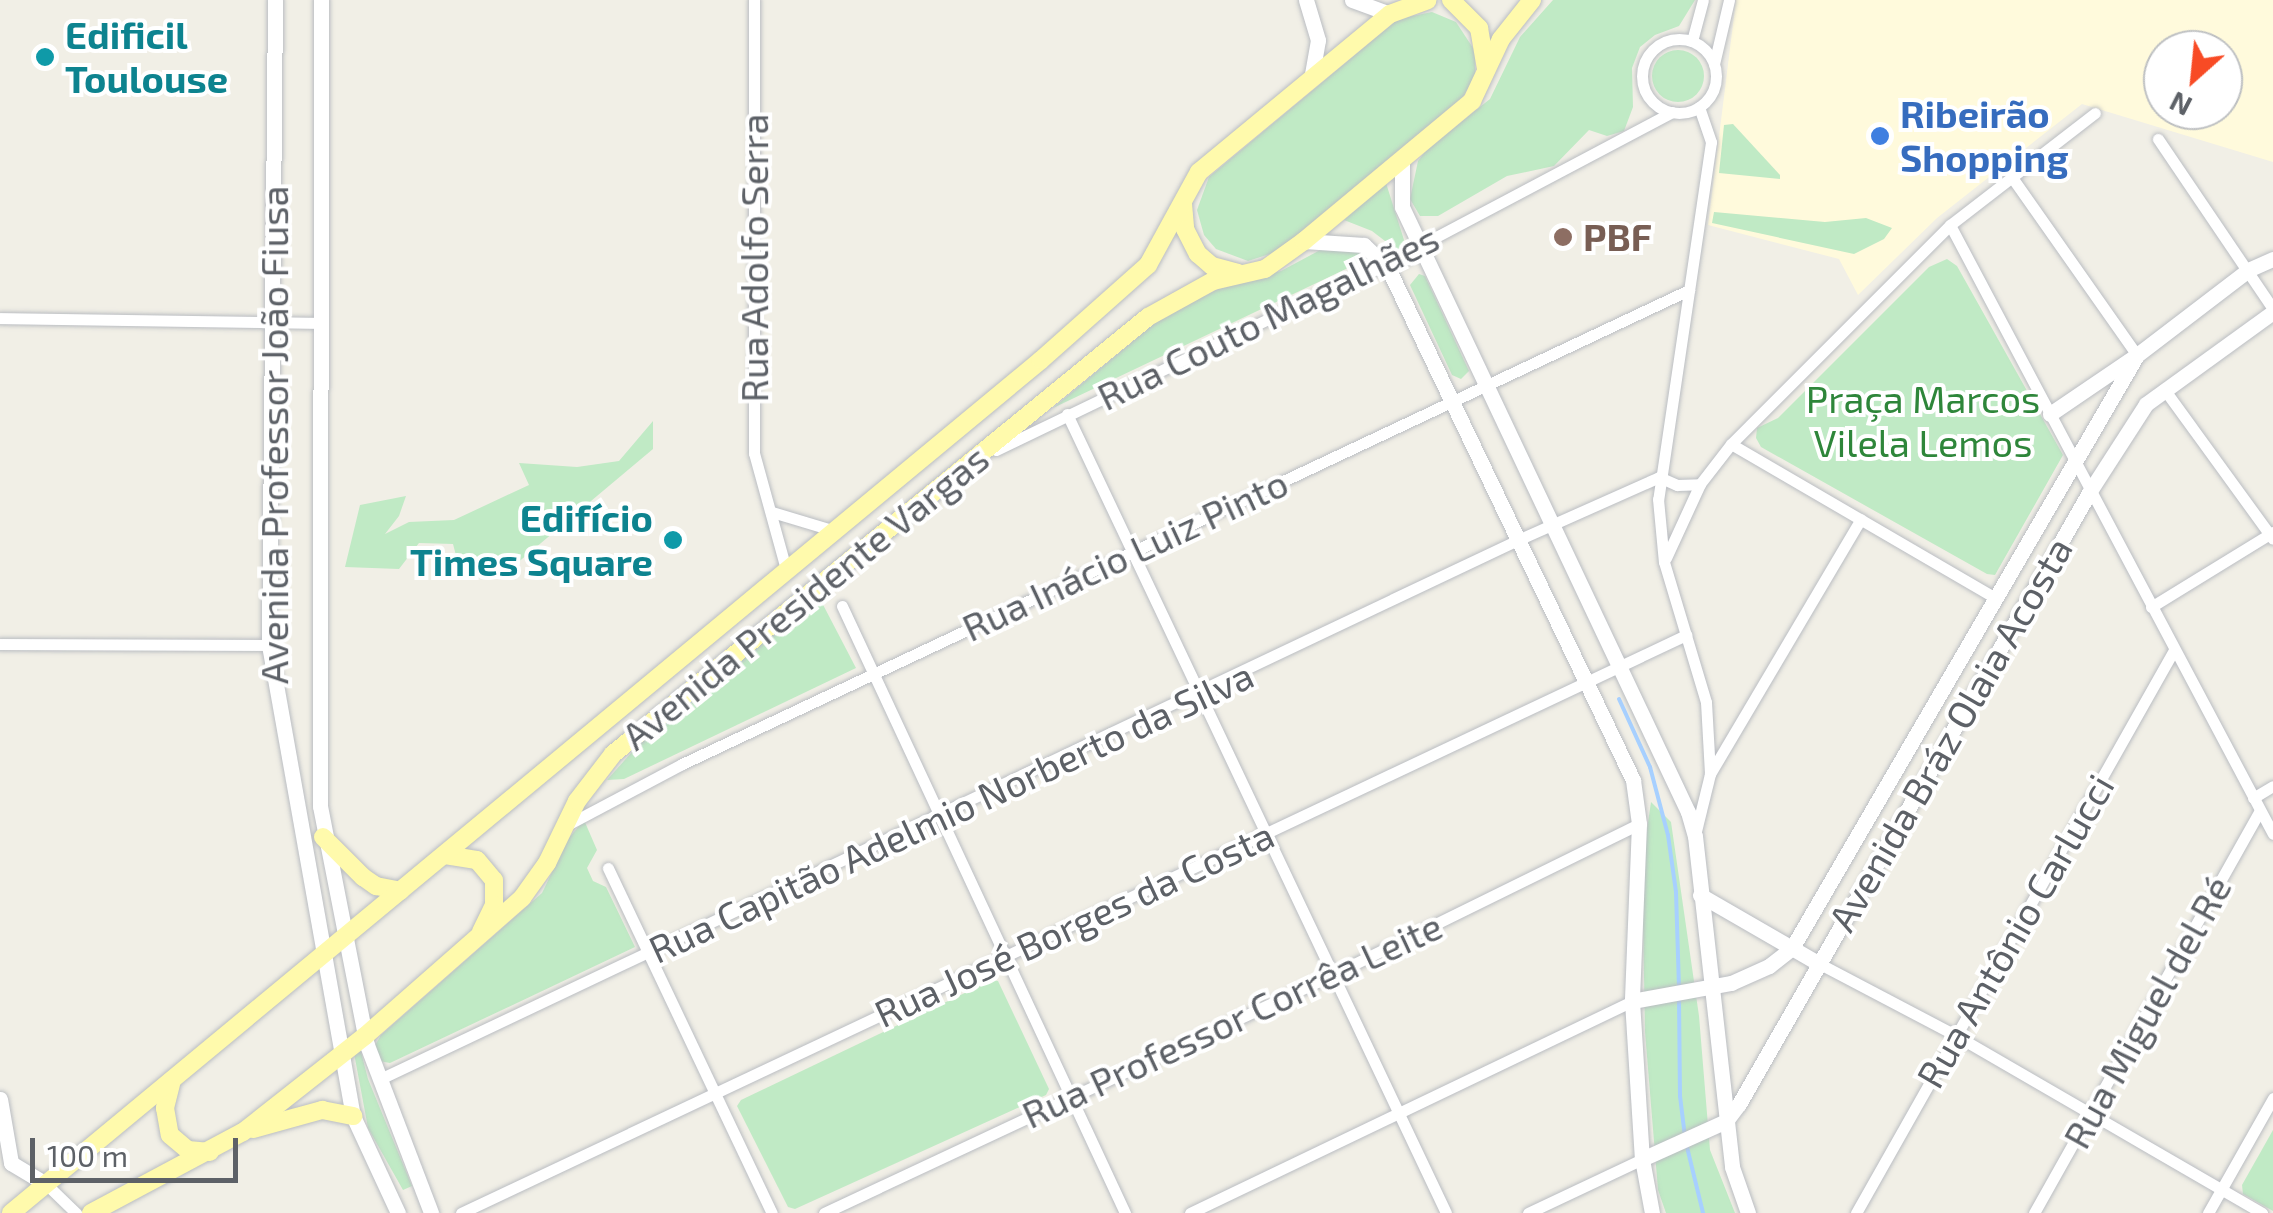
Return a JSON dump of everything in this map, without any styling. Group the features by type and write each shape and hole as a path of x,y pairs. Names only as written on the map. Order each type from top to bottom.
{"main road":[{"name":"Avenida Presidente Vargas","path":"11,1213 787,572 1140,274 1156,254 1184,194 1211,162 1390,14 1428,0"},
{"path":"1452,0 1479,28 1486,74"},
{"name":"Avenida Presidente Vargas","path":"91,1213 243,1132 365,1036 475,942 531,888 585,789 613,754 1148,316 1181,295 1274,264 1304,241 1472,101 1512,22 1532,0"},
{"path":"1184,194 1182,220 1192,246 1212,266 1240,274"},
{"path":"323,837 376,886 402,891"},
{"path":"446,855 476,860 494,880 494,906 475,942"},
{"path":"172,1080 165,1108 168,1132 188,1150 210,1152"},
{"path":"243,1132 322,1110 352,1116"}],"street":[{"name":"Avenida Professor João Fiusa","path":"274,0 269,645 344,1052 352,1116 398,1213"},
{"name":"Avenida Professor João Fiusa","path":"321,0 318,745 323,837 365,1036 431,1213"},
{"name":"Rua Adolfo Serra","path":"754,0 754,452 787,572"},
{"path":"1306,0 1318,40 1311,78"},
{"path":"1352,0 1390,14"},
{"path":"1692,41 1703,0"},
{"path":"1714,64 1692,41 1668,40 1658,46 1644,66 1642,77 1651,100 1672,112 1699,107 1714,89 1714,64 1729,0"},
{"path":"1695,836 1710,774 1706,702 1664,562 1659,477 1711,142 1699,107"},
{"name":"Rua Couto Magalhães","path":"970,463 1368,271 1388,268 1422,251 1436,236 1672,112"},
{"path":"1664,562 1700,484 1731,444 1950,225 2095,112"},
{"path":"2158,140 2273,310"},
{"path":"1402,160 1402,207 1549,526 1664,756 1695,836 1732,1166 1748,1213"},
{"path":"2011,176 2137,355 2050,414"},
{"path":"1950,225 2273,834"},
{"path":"1304,241 1364,245 1388,268 1633,780 1639,824 1632,1000 1642,1159 1652,1213"},
{"name":"Avenida Bráz Olaia Acosta","path":"1632,1000 1751,977 1792,948 2137,355 2248,270 2273,259"},
{"name":"Rua Inácio Luiz Pinto","path":"564,826 682,764 1689,290"},
{"name":"Avenida Bráz Olaia Acosta","path":"1726,1122 2090,492 2146,404 2273,310"},
{"path":"0,318 319,323"},
{"path":"2151,607 2272,536 2164,389"},
{"path":"1067,414 1446,1213"},
{"path":"1731,444 1994,597"},
{"path":"1659,477 1678,484 1700,484"},
{"name":"Rua Capitão Adelmio Norberto da Silva","path":"380,1079 1520,539 1659,477"},
{"path":"772,512 836,531"},
{"path":"1710,774 1860,519"},
{"path":"842,606 1125,1213"},
{"name":"Rua José Borges da Costa","path":"461,1213 1686,635"},
{"path":"0,644 269,645"},
{"name":"Rua Antônio Carlucci","path":"1856,1213 2174,650"},
{"path":"1906,751 1910,767 1928,774"},
{"path":"2253,798 2273,786"},
{"name":"Rua Miguel del Ré","path":"2034,1213 2260,811"},
{"name":"Rua Professor Corrêa Leite","path":"824,1213 1332,975 1639,824"},
{"path":"608,868 772,1213"},
{"path":"1700,896 1955,1035 2262,1213"},
{"path":"1190,1213 1400,1116 1632,1000"},
{"path":"0,1098 11,1163 46,1184 76,1213"},
{"path":"2208,1213 2273,1098"},
{"path":"1528,1213 1668,1144 1726,1122"}],"shaded area":[{"name":"Ribeirão Shopping","path":"1736,0 2273,0 2273,162 2168,130 2243,130 2243,30 2143,30 2143,123 2082,104 1937,218 1858,295 1839,259 1708,225"}],"green space":[{"path":"1553,0 1695,0 1679,26 1655,35 1640,47 1632,68 1633,107 1624,131 1607,136 1589,130 1554,166 1507,176 1438,216 1420,216 1410,199 1418,161 1428,148 1490,99 1520,37"},
{"path":"1432,12 1456,22 1475,51 1475,77 1461,100 1282,250 1248,261 1216,249 1204,235 1197,210 1209,177 1398,19"},
{"path":"1678,50 1697,57 1704,76 1697,95 1678,102 1659,95 1652,76 1659,57"},
{"path":"1733,124 1780,179 1719,173 1724,125"},
{"path":"1386,183 1404,240 1398,251 1372,231 1344,220"},
{"path":"1714,212 1825,222 1866,218 1892,228 1884,239 1854,254 1712,223"},
{"path":"1322,249 1354,250 1367,259 1053,408 1168,312 1232,283 1281,271"},
{"name":"Praça Marcos Vilela Lemos","path":"1947,259 1957,266 2063,455 1995,575 1761,447 1756,438 1757,428 1778,418 1929,267"},
{"path":"1419,274 1425,276 1469,371 1461,379 1452,375 1410,285"},
{"path":"653,421 653,449 504,574 460,571 453,544 419,543 399,569 345,567 360,505 406,496 399,516 385,534 409,522 454,520 529,485 519,463 577,467 619,461"},
{"path":"819,597 856,668 624,779 607,780 640,743"},
{"path":"1651,802 1671,822 1699,1016 1710,1150 1735,1213 1666,1213 1658,1190 1645,1032 1642,864"},
{"path":"584,820 597,850 587,868 593,881 606,887 635,947 390,1063 374,1060 374,1047 381,1035 542,893 568,839"},
{"path":"992,980 998,981 1049,1089 1046,1095 795,1209 788,1207 737,1106 741,1100"},
{"path":"360,1048 368,1079 412,1186 403,1190 368,1128 354,1053"},
{"path":"2273,1130 2273,1211 2243,1194 2242,1185"}],"waterway":[{"path":"1619,699 1650,767 1668,835 1676,892 1679,989"},
{"path":"1679,999 1680,1096 1685,1134"},
{"path":"1686,1143 1703,1213"}],"place":[{"name":"Edificil Toulouse","path":"45,57"},
{"name":"Ribeirão Shopping","path":"1880,136"},
{"name":"PBF","path":"1563,237"},
{"name":"Edifício Times Square","path":"673,540"}]}
